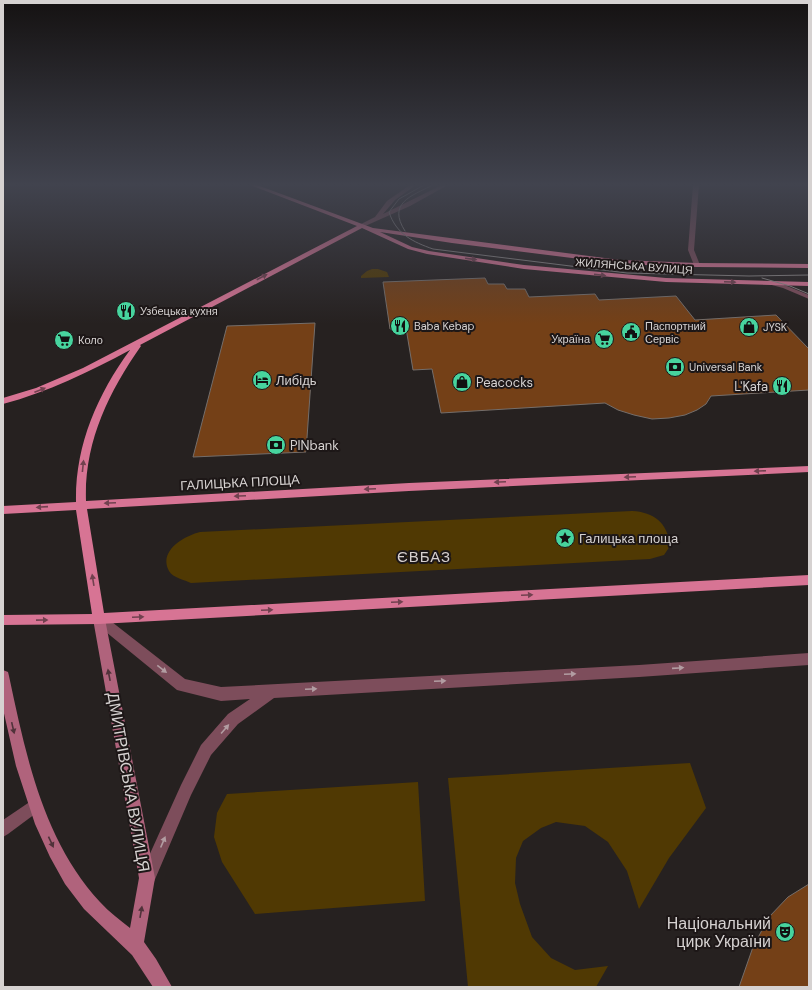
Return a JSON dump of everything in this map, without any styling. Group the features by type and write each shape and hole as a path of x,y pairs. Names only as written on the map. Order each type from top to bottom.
{"main road":[{"path":"3,401 46,388 86,370 356,231"},
{"name":"ЖИЛЯНСЬКА ВУЛИЦЯ","path":"373,231 410,248 456,257 609,276 663,280 809,284"},
{"name":"ЖИЛЯНСЬКА ВУЛИЦЯ","path":"393,231 529,251 620,262 697,265 809,266"},
{"path":"99,619 80,504 83,462 90,434 114,380 140,343"},
{"name":"ГАЛИЦЬКА ПЛОЩА","path":"3,510 80,504 416,486 809,469"},
{"path":"3,620 99,619 809,580"},
{"name":"ДМИТРІВСЬКА ВУЛИЦЯ","path":"99,619 147,878 135,945"},
{"path":"3,676 13,729 34,806 59,861 90,904 135,945 163,987"}],"street":[{"path":"692,231 691,250 697,265"},
{"path":"770,283 809,296"},
{"path":"99,619 182,684 221,694 631,671 809,659"},
{"path":"147,878 186,790 206,750 233,720 272,691"},
{"path":"3,829 34,806"}],"shaded area":[{"path":"372,269 387,272 389,277 361,278 361,276 367,271"},
{"path":"632,511 653,516 663,525 669,538 670,546 664,555 650,559 191,583 173,575 169,571 167,564 167,557 174,546 187,537 200,532"},
{"path":"690,763 706,808 669,858 639,909 627,871 608,842 585,826 556,822 541,828 523,841 516,858 515,883 520,904 532,937 551,958 575,970 608,966 596,987 468,987 448,778"},
{"path":"418,782 425,901 255,914 222,862 214,837 217,813 227,794"}],"building":[{"name":"Україна","path":"485,278 488,284 504,284 507,289 525,289 529,297 595,294 599,300 676,296 695,320 776,315 809,349 809,390 711,396 706,404 697,410 685,415 669,418 652,419 634,415 618,410 605,403 441,413 432,369 413,370 406,328 390,329 383,282"},
{"name":"Либідь","path":"315,323 306,452 193,457 227,326"},
{"name":"Національний цирк України","path":"809,884 809,987 739,987 753,947 769,917 788,897"}],"tram line":[{"path":"400,231 412,240 433,249 627,273 749,276 809,275"},
{"path":"762,278 790,286 809,294"}],"place":[{"name":"Узбецька кухня","path":"126,311"},
{"name":"Baba Kebap","path":"400,326"},
{"name":"JYSK","path":"749,327"},
{"name":"Паспортний Сервіс","path":"631,332"},
{"name":"Україна","path":"604,339"},
{"name":"Коло","path":"64,340"},
{"name":"Universal Bank","path":"675,367"},
{"name":"Либідь","path":"262,380"},
{"name":"Peacocks","path":"462,382"},
{"name":"L'Kafa","path":"782,386"},
{"name":"PINbank","path":"276,445"},
{"name":"Галицька площа","path":"565,538"},
{"name":"Національний цирк України","path":"785,932"}],"district":[{"name":"ЄВБАЗ","path":"424,557"}]}
